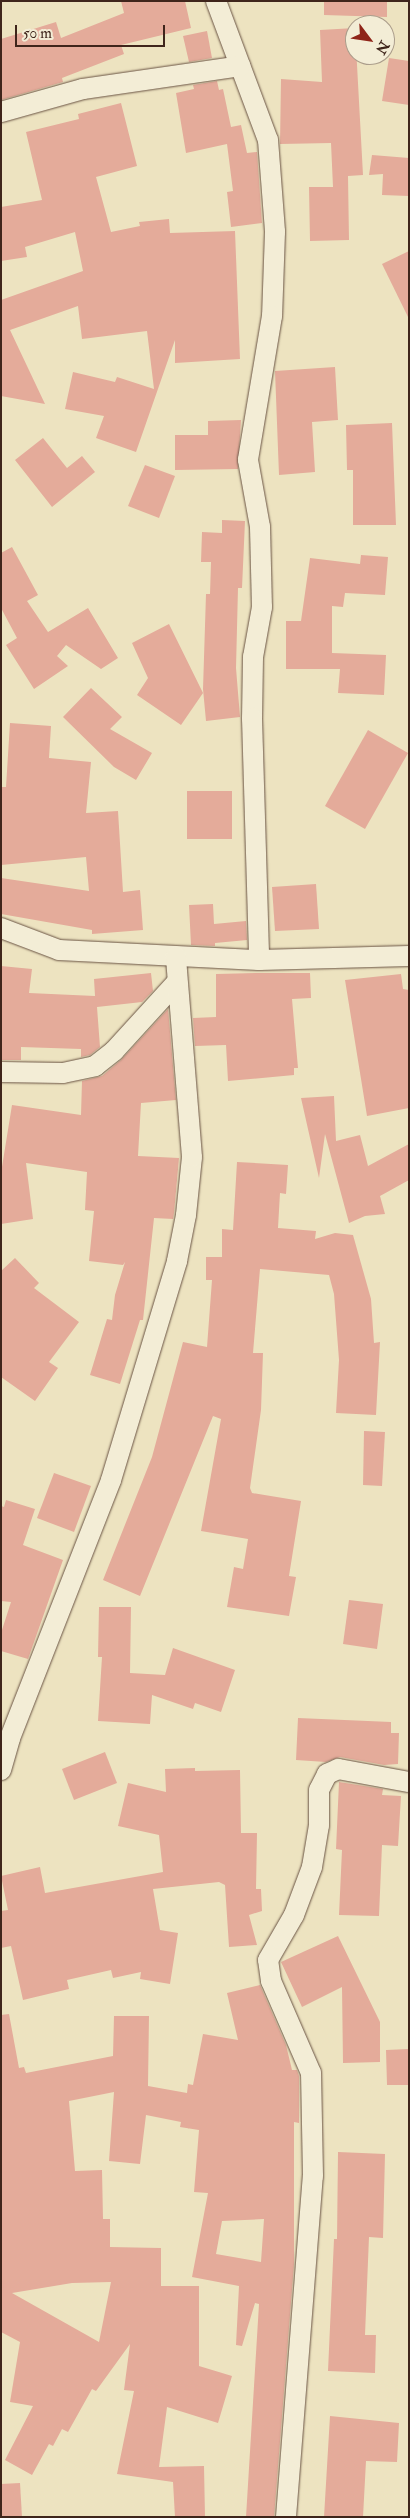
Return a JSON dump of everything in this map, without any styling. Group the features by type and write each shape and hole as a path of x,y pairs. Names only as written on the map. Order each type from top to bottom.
{"street":[{"path":"216,1 268,140 275,232 272,316 248,460 261,535 262,608 253,657 252,718 259,960"},
{"path":"1,112 83,89 240,66"},
{"path":"1,928 59,950 259,960 409,956"},
{"path":"1,1770 10,1738 111,1480 177,1261 186,1215 192,1157 176,957"},
{"path":"1,1072 63,1073 95,1066 114,1052 177,982"},
{"path":"286,2517 313,2176 311,2073 271,1981 268,1960 294,1915 312,1867 319,1825 319,1790 327,1774 338,1770 409,1782"}],"building":[{"path":"121,1 185,1 191,28 121,45 124,54 62,78 63,82 1,100 1,39 56,22 61,38 124,13"},
{"path":"324,1 387,1 387,15 324,15"},
{"path":"345,29 345,65 357,65 363,175 348,176 349,240 310,241 309,187 333,187 331,143 280,144 281,79 322,82 320,30"},
{"path":"207,31 212,58 189,62 183,36"},
{"path":"395,59 409,61 409,105 382,101 388,65 395,65"},
{"path":"217,81 219,90 223,89 231,127 241,125 247,153 257,152 262,223 231,227 227,192 233,191 227,144 186,153 176,93 194,89 193,85"},
{"path":"121,103 137,166 96,177 111,232 140,226 139,222 169,219 170,233 235,231 240,359 175,363 175,340 136,452 96,438 104,416 65,409 73,372 115,382 117,377 154,389 147,331 82,339 78,306 10,330 45,404 1,396 1,300 83,271 75,232 25,247 27,257 1,261 1,207 42,200 26,132 79,119 78,114"},
{"path":"372,155 409,158 409,196 382,195 383,174 369,175"},
{"path":"409,251 409,319 382,264"},
{"path":"335,367 338,420 312,422 315,472 279,475 275,371"},
{"path":"241,420 238,469 175,470 175,435 208,435 208,421"},
{"path":"392,423 396,525 353,525 353,470 347,470 346,425"},
{"path":"43,438 67,468 82,456 95,472 52,507 15,460"},
{"path":"145,465 175,476 159,518 128,506"},
{"path":"222,520 245,521 242,588 238,588 236,668 240,717 206,721 203,689 206,594 210,594 211,562 201,562 202,532 222,533"},
{"path":"12,547 38,595 27,601 48,632 88,608 118,658 101,669 66,645 57,656 68,666 34,689 6,645 17,638 1,608 1,553"},
{"path":"361,555 388,557 385,595 345,593 343,607 332,606 332,653 386,655 384,695 338,693 340,669 286,669 286,621 301,621 310,558 360,564"},
{"path":"169,624 203,693 181,725 137,695 148,678 132,643"},
{"path":"91,688 122,717 110,729 152,753 136,780 114,767 63,717"},
{"path":"10,723 51,726 49,758 91,762 86,813 118,811 123,892 140,890 143,930 92,934 92,930 1,914 1,878 89,891 86,857 1,865 1,787 6,787"},
{"path":"368,730 408,753 365,829 325,806"},
{"path":"187,791 232,791 232,839 187,839"},
{"path":"316,884 319,929 275,931 272,887"},
{"path":"213,904 214,924 246,921 247,940 215,943 215,946 191,945 189,905"},
{"path":"1,966 32,969 29,993 95,996 94,979 151,973 153,991 142,1002 97,1007 100,1047 90,1055 81,1057 81,1049 21,1047 21,1060 1,1060"},
{"path":"310,973 311,998 292,999 298,1068 294,1068 294,1075 228,1081 226,1045 195,1046 193,1018 216,1017 216,974"},
{"path":"401,974 403,989 409,990 409,1108 367,1116 345,980"},
{"path":"168,1009 176,1100 141,1103 138,1156 179,1158 174,1213 173,1219 154,1218 143,1320 140,1320 120,1384 90,1375 107,1319 112,1320 115,1295 125,1262 123,1265 89,1261 94,1211 85,1210 87,1172 26,1163 33,1219 1,1224 1,1173 12,1105 81,1115 82,1081 102,1076 121,1060"},
{"path":"334,1096 336,1141 360,1135 368,1166 409,1144 409,1180 380,1196 385,1214 365,1216 349,1223 325,1134 319,1178 301,1098"},
{"path":"237,1162 288,1165 286,1194 280,1193 278,1228 316,1231 315,1239 335,1233 353,1235 371,1299 374,1343 380,1342 376,1415 336,1413 339,1360 334,1294 329,1275 260,1269 253,1353 263,1353 261,1410 250,1488 252,1493 301,1501 289,1576 296,1577 289,1616 227,1607 234,1567 243,1569 248,1539 201,1531 221,1419 213,1416 140,1596 103,1580 152,1457 183,1342 207,1347 212,1280 206,1280 206,1257 222,1257 222,1229 233,1230"},
{"path":"15,1258 39,1283 34,1288 79,1322 49,1362 58,1368 35,1401 1,1377 1,1271"},
{"path":"364,1431 385,1432 382,1486 363,1485"},
{"path":"54,1473 91,1486 74,1532 37,1518"},
{"path":"6,1500 35,1509 23,1545 63,1560 28,1659 1,1651 1,1633 11,1602 1,1601 1,1506 4,1507"},
{"path":"349,1600 383,1604 377,1649 343,1644"},
{"path":"99,1607 131,1607 130,1673 165,1675 173,1648 235,1670 221,1712 195,1703 193,1709 152,1695 150,1724 98,1721 102,1657 98,1657"},
{"path":"298,1718 391,1722 391,1733 399,1733 398,1764 384,1765 340,1757 326,1762 296,1760"},
{"path":"105,1752 117,1783 74,1800 62,1769"},
{"path":"195,1768 195,1771 240,1770 241,1833 257,1833 256,1889 261,1889 262,1911 249,1915 257,1945 229,1947 225,1885 219,1882 153,1889 160,1930 178,1933 170,1984 140,1979 141,1972 113,1978 111,1970 67,1980 69,1989 23,2000 11,1946 1,1948 1,1911 8,1910 1,1876 40,1867 45,1893 163,1872 159,1835 118,1826 128,1783 166,1792 165,1769"},
{"path":"339,1782 383,1789 382,1795 401,1796 398,1846 382,1845 379,1916 339,1915 342,1850 336,1849"},
{"path":"338,1936 380,2022 380,2062 343,2063 342,1987 302,2007 281,1962"},
{"path":"260,1985 286,2045 292,2070 297,2070 299,2076 299,2123 294,2122 294,2264 274,2517 246,2517 259,2304 255,2303 242,2346 236,2345 239,2286 192,2277 208,2193 194,2192 199,2130 180,2127 181,2122 146,2115 140,2164 109,2161 114,2092 69,2101 75,2171 102,2170 103,2219 110,2219 110,2247 161,2248 161,2286 199,2286 199,2366 232,2376 218,2423 167,2407 159,2467 204,2466 205,2517 175,2517 173,2482 117,2474 134,2391 124,2390 130,2344 96,2391 92,2389 68,2432 62,2429 53,2446 49,2444 32,2475 5,2460 33,2406 10,2402 20,2342 1,2332 1,2015 9,2014 19,2068 24,2067 26,2073 113,2056 114,2016 149,2016 148,2086 187,2093 188,2084 193,2085 203,2034 238,2040 227,1993","holes":["264,2219 261,2262 216,2254 222,2221","111,2282 99,2342 12,2293 72,2283"]},
{"path":"409,2049 409,2085 387,2085 386,2050"},
{"path":"338,2152 385,2154 383,2238 369,2237 365,2335 376,2335 375,2373 328,2371 334,2239 337,2239"},
{"path":"330,2416 399,2423 397,2462 366,2461 363,2517 324,2517"},
{"path":"20,2483 22,2517 1,2517 1,2484"}]}
